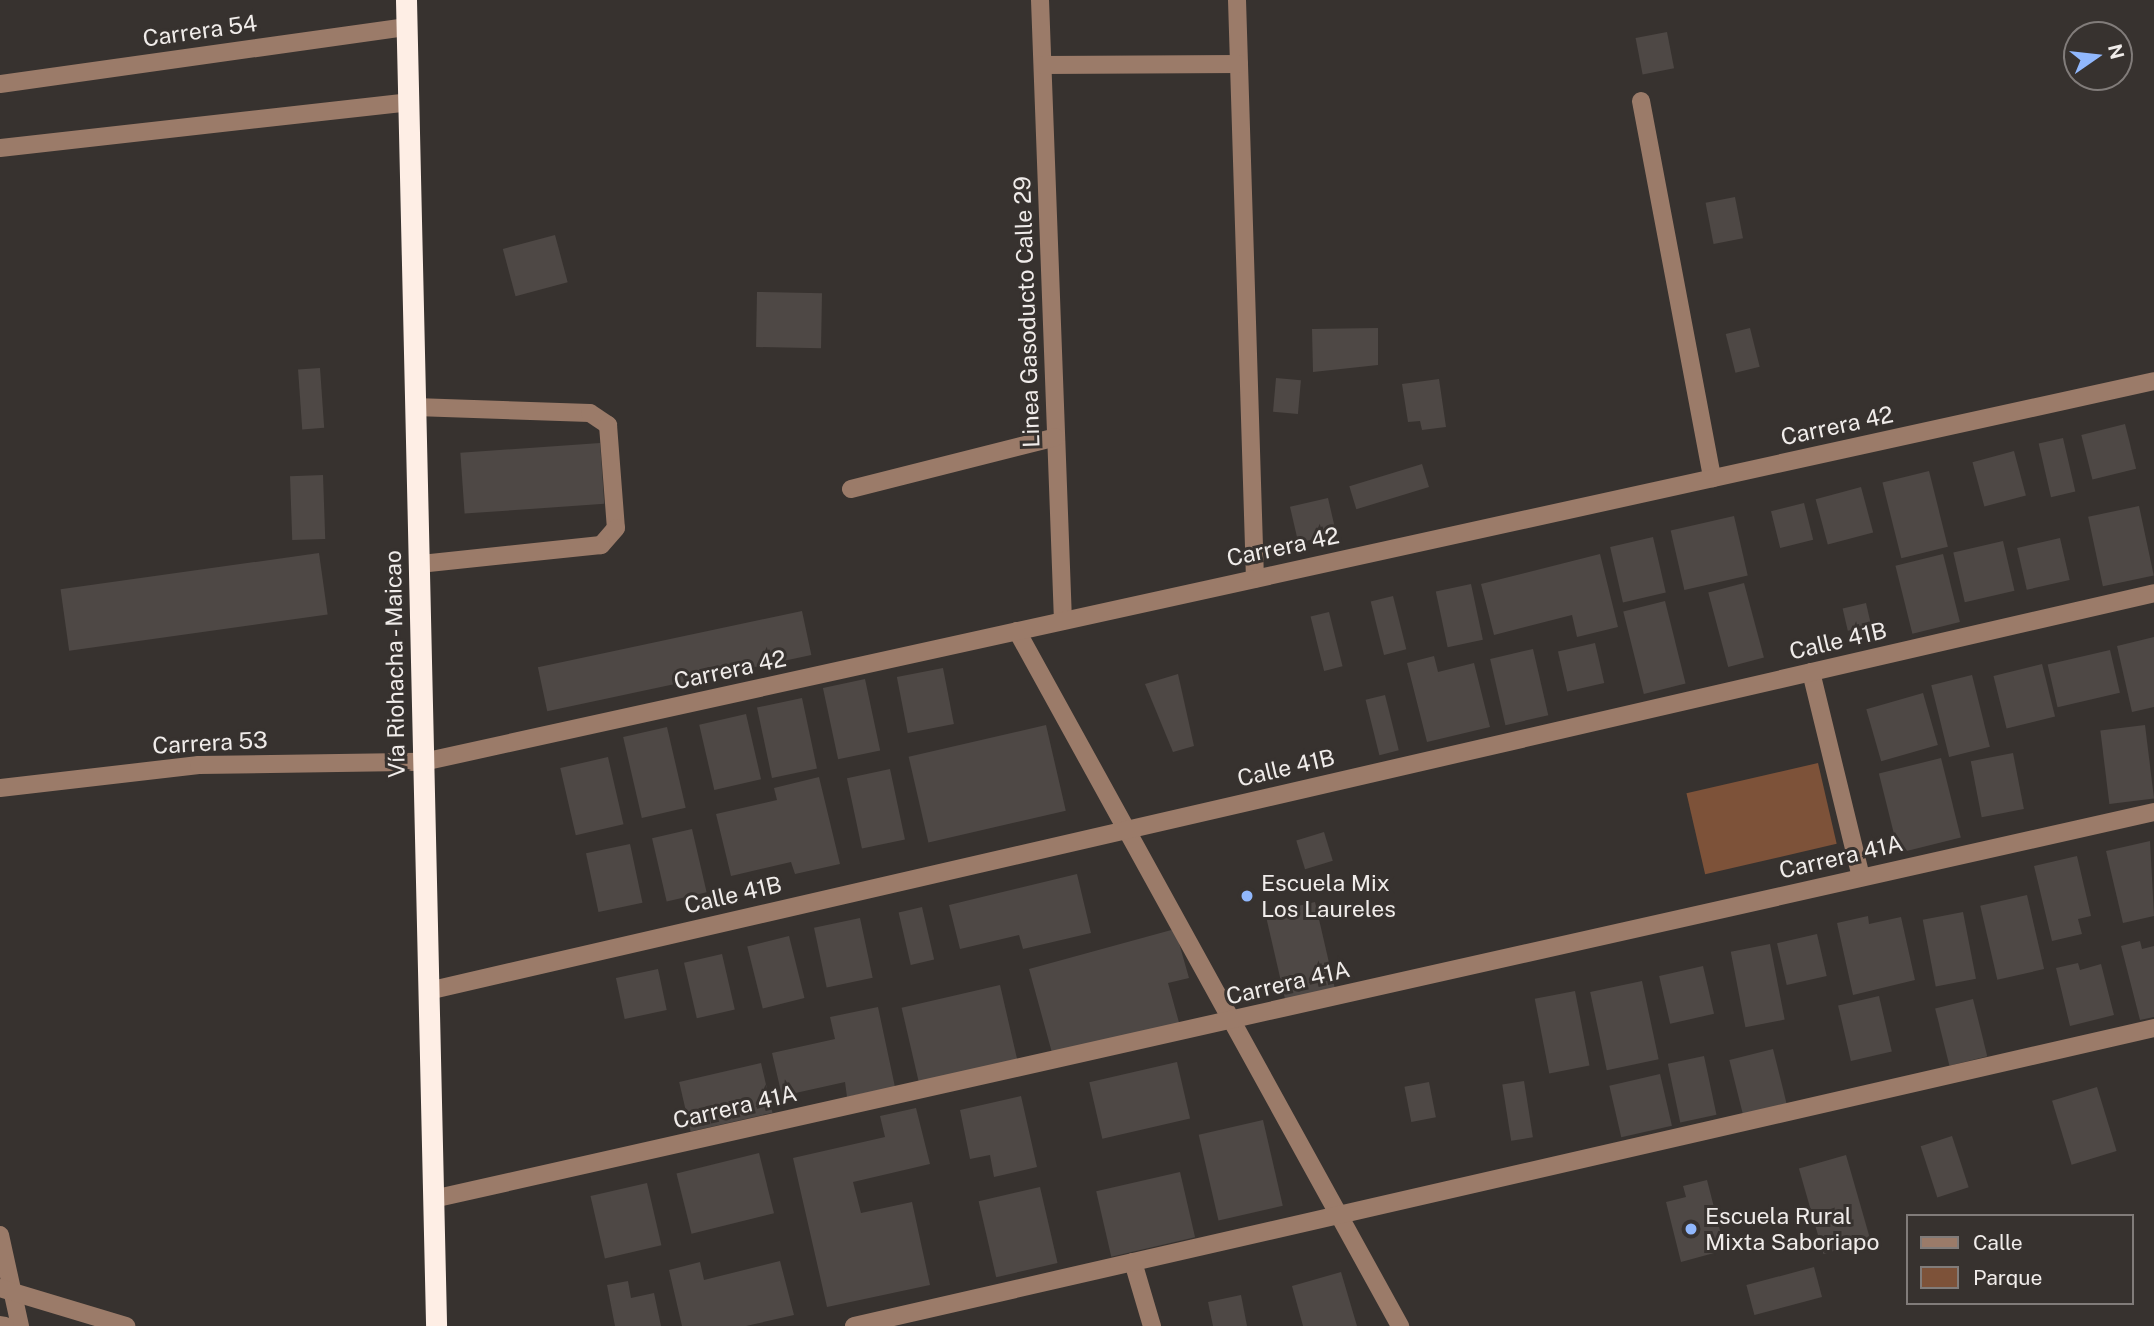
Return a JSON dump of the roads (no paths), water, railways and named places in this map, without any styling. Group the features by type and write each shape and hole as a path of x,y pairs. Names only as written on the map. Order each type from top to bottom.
{"highway":[{"name":"Vía Riohacha - Maicao","path":"406,0 436,1326"}],"street":[{"name":"Linea Gasoducto Calle 29","path":"1040,0 1063,621"},
{"path":"1237,0 1255,579"},
{"name":"Carrera 54","path":"0,84 407,27"},
{"path":"1043,65 1239,64"},
{"path":"1641,101 1712,478"},
{"path":"0,148 408,102"},
{"name":"Carrera 42","path":"423,762 2154,381"},
{"path":"415,407 590,413 608,425 616,528 601,545 419,564"},
{"path":"851,489 1056,437"},
{"name":"Calle 41B","path":"428,991 2154,593"},
{"path":"1017,631 1400,1326"},
{"path":"1811,672 1861,877"},
{"name":"Carrera 53","path":"0,788 199,765 423,762"},
{"name":"Carrera 41A","path":"433,1199 2154,812"},
{"path":"854,1326 2154,1028"},
{"path":"0,1235 8,1289 20,1326"},
{"path":"1133,1262 1152,1326"},
{"path":"8,1289 126,1326"}],"place":[{"name":"Escuela Mix Los Laureles","path":"1247,896"},
{"name":"Escuela Rural Mixta Saboriapo","path":"1691,1229"}]}
